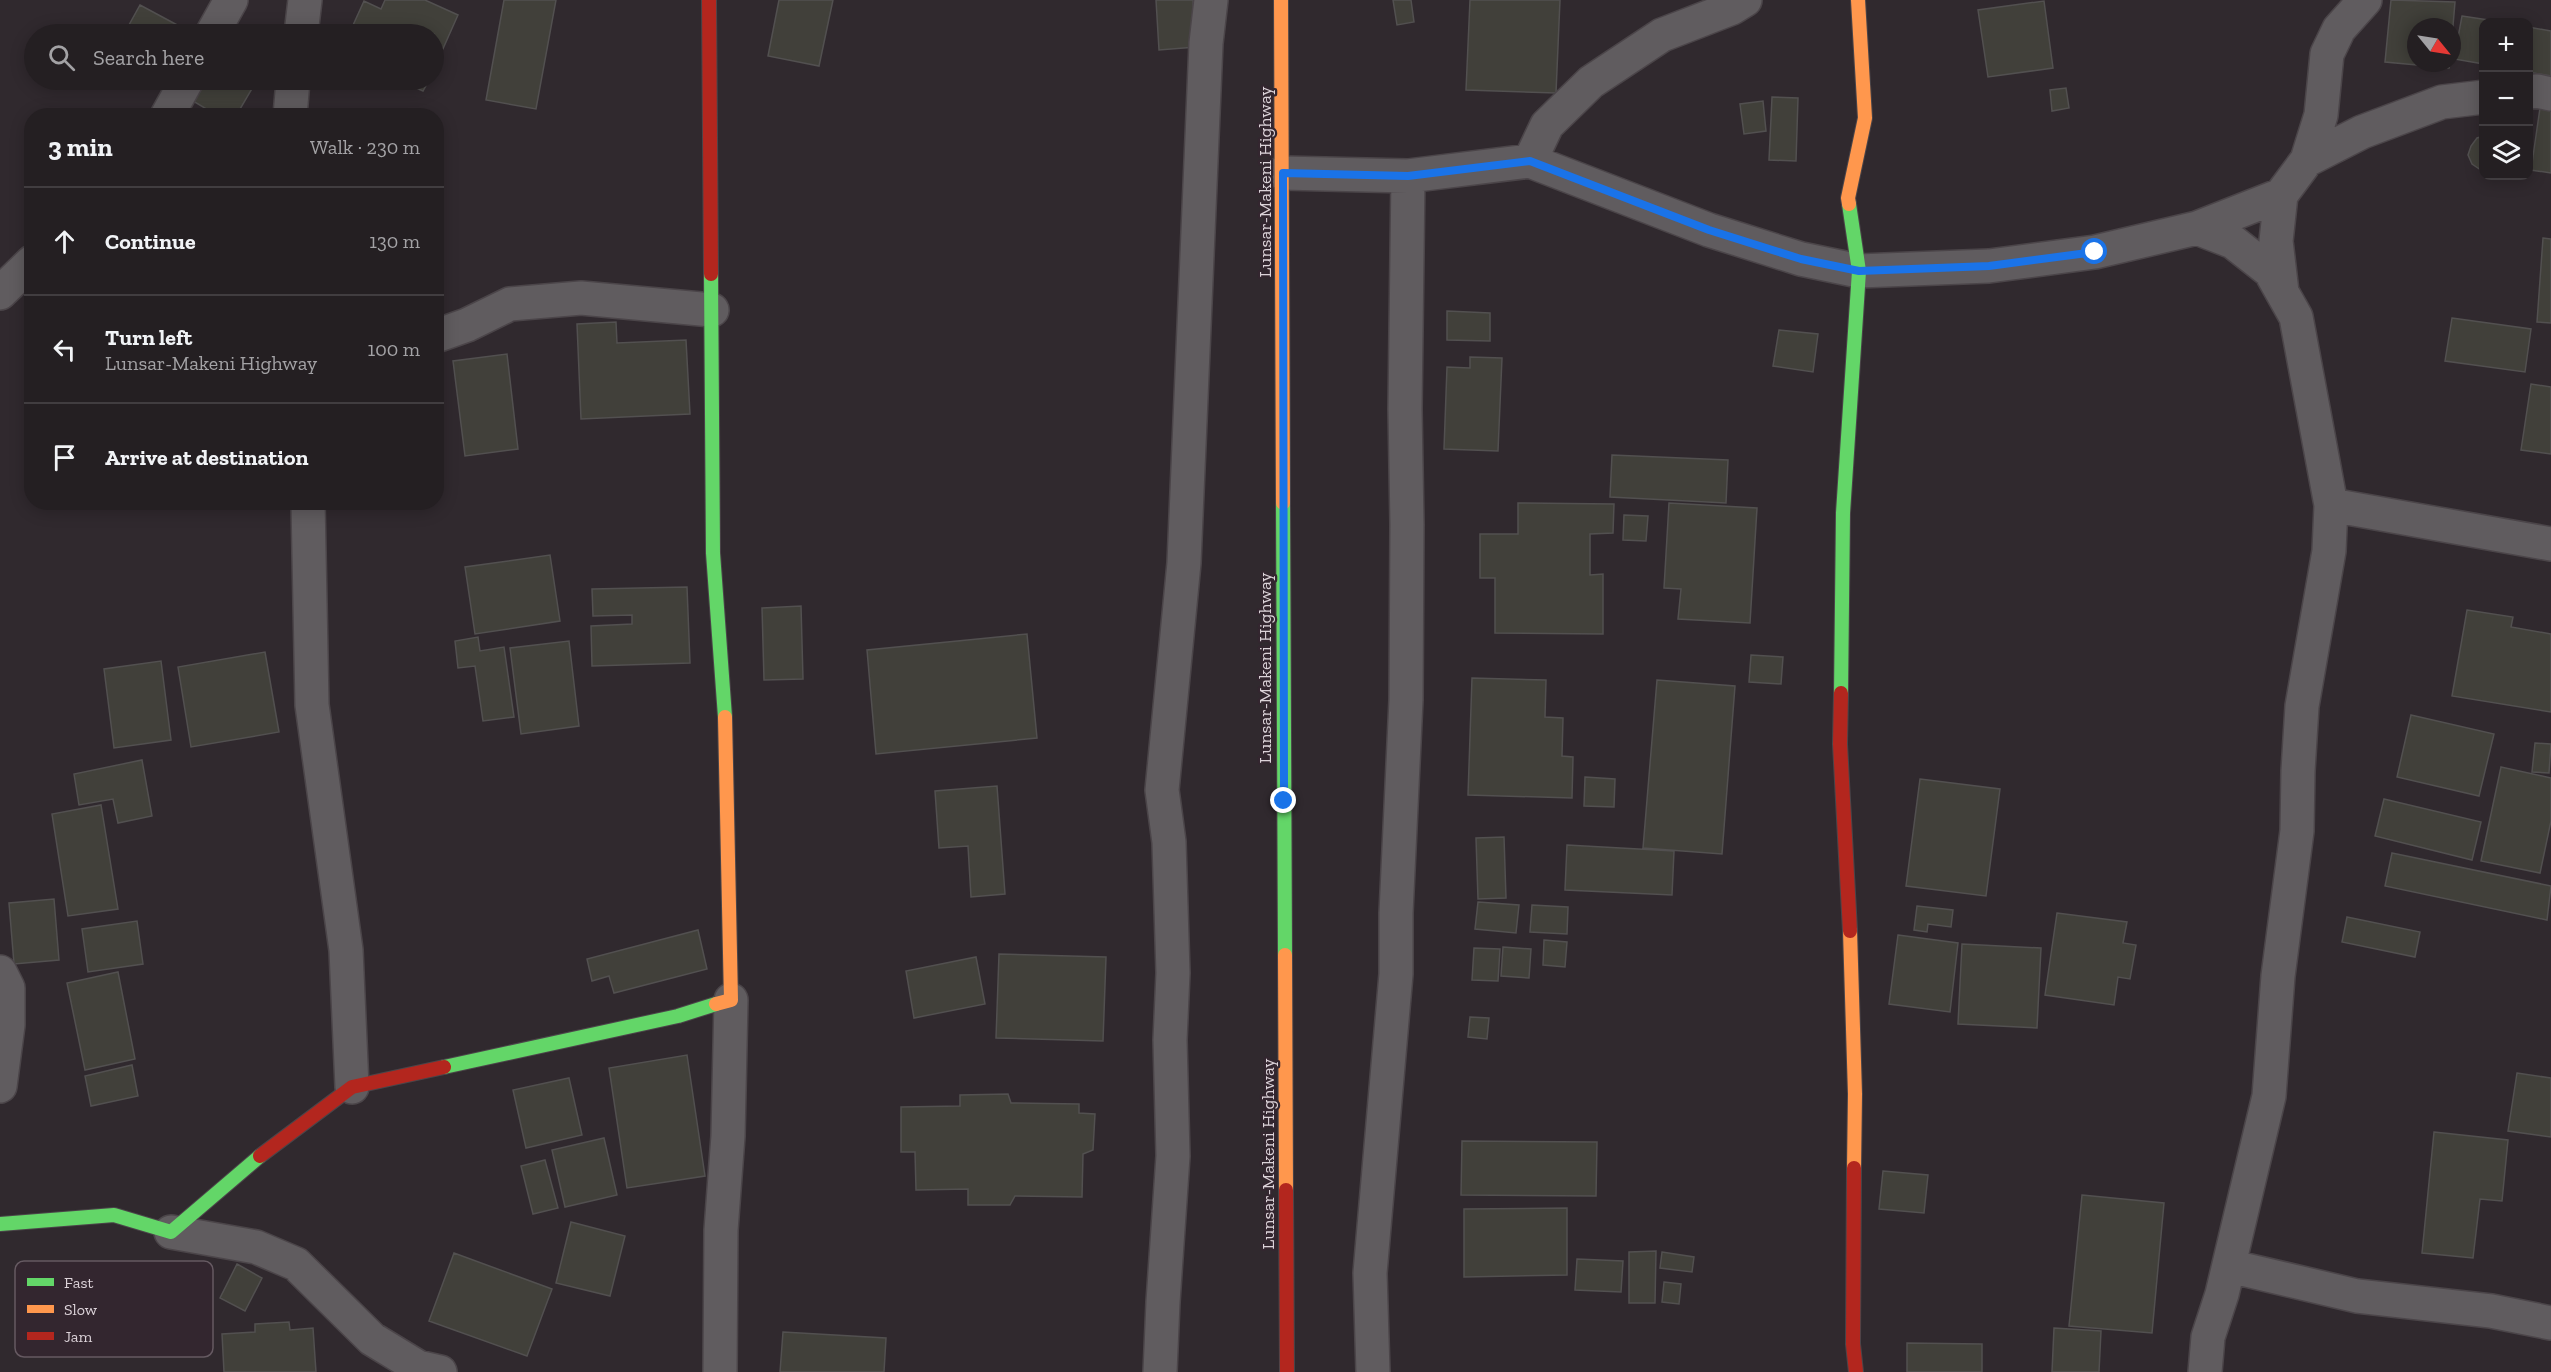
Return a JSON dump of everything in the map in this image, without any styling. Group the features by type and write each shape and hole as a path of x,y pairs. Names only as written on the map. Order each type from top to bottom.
{"street":[{"path":"218,24 231,0"},
{"path":"303,24 305,0"},
{"path":"709,0 713,553 726,733 731,1000 728,1136 722,1230 720,1372"},
{"path":"1160,1372 1162,1302 1173,1156 1170,1040 1173,961 1169,842 1162,790 1184,563 1206,43 1211,0"},
{"name":"Lunsar-Makeni Highway","path":"1281,0 1287,1372"},
{"path":"1530,161 1547,125 1591,82 1662,35 1732,8 1745,0"},
{"path":"1856,1372 1853,1344 1855,1094 1851,941 1840,744 1843,513 1859,271 1848,198 1865,118 1857,0"},
{"path":"2282,292 2276,242 2281,195 2307,160 2321,115 2327,54 2339,29 2365,0"},
{"path":"171,108 181,90"},
{"path":"291,108 292,90"},
{"path":"2533,92 2551,94"},
{"path":"2307,160 2362,132 2442,102 2479,98"},
{"path":"1283,173 1408,176 1530,161 1709,230 1801,259 1859,271 1989,266 2095,252 2197,228 2281,195"},
{"path":"1373,1372 1370,1273 1396,974 1396,913 1406,700 1405,409 1408,176"},
{"path":"2197,228 2233,242 2270,271 2296,317 2331,505 2327,562 2302,706 2297,831 2278,975 2268,1096 2229,1266 2208,1337 2205,1372"},
{"path":"444,333 467,325 510,304 581,298 711,310"},
{"path":"2331,505 2551,544"},
{"path":"308,510 312,705 346,950 352,1088"},
{"path":"0,972 8,988 8,1025 0,1086"},
{"path":"171,1232 272,1145 352,1088 678,1016 731,1000"},
{"path":"0,1224 114,1215 171,1232 256,1247 296,1264 372,1339 418,1367 440,1372"},
{"path":"2229,1266 2357,1296 2491,1311 2551,1323"}],"building":[{"path":"385,0 425,0 458,15 444,46 444,24 354,24 364,1 381,9"},
{"path":"504,0 556,0 536,109 486,100"},
{"path":"779,0 833,0 819,66 768,56"},
{"path":"1156,0 1193,0 1196,47 1159,50"},
{"path":"1393,0 1411,0 1414,22 1397,25"},
{"path":"1470,0 1560,0 1556,93 1466,90"},
{"path":"2391,0 2455,2 2454,18 2407,18 2407,64 2385,62"},
{"path":"2044,1 2053,68 1988,77 1978,10"},
{"path":"140,5 175,24 130,24"},
{"path":"2462,16 2479,19 2479,63 2461,60"},
{"path":"2533,28 2551,31 2551,76 2533,73"},
{"path":"2066,88 2069,108 2052,111 2050,90"},
{"path":"192,90 251,90 241,108 205,108 188,98"},
{"path":"1772,97 1798,98 1796,161 1769,160"},
{"path":"1763,101 1766,131 1744,134 1740,104"},
{"path":"2540,108 2551,109 2551,173 2533,170"},
{"path":"2479,137 2479,169 2472,164 2468,155"},
{"path":"2543,238 2551,239 2551,323 2537,322"},
{"path":"1447,311 1490,313 1490,341 1447,340"},
{"path":"2452,318 2531,329 2525,372 2445,361"},
{"path":"616,322 617,343 686,340 690,414 581,419 577,324"},
{"path":"1779,330 1818,334 1813,372 1773,366"},
{"path":"507,354 518,449 465,456 453,361"},
{"path":"1470,357 1502,358 1498,451 1444,449 1447,367 1470,368"},
{"path":"2531,384 2551,387 2551,454 2521,450"},
{"path":"1612,455 1728,460 1726,503 1610,497"},
{"path":"1518,503 1614,504 1613,533 1590,534 1590,575 1603,574 1603,634 1495,633 1495,578 1480,578 1480,534 1518,534"},
{"path":"1669,503 1757,508 1750,623 1678,619 1681,589 1664,588"},
{"path":"1624,515 1648,516 1646,541 1623,540"},
{"path":"550,555 560,621 475,634 465,567"},
{"path":"687,587 690,663 592,666 591,626 632,624 632,615 593,616 592,589"},
{"path":"801,606 803,679 764,680 762,608"},
{"path":"2467,610 2513,617 2511,627 2551,634 2551,712 2452,696"},
{"path":"1027,634 1037,738 876,754 867,650"},
{"path":"478,637 480,651 504,647 514,717 483,721 475,666 458,668 455,641"},
{"path":"569,641 579,726 521,734 510,648"},
{"path":"265,652 279,732 191,747 178,667"},
{"path":"1751,655 1783,657 1781,684 1749,682"},
{"path":"161,661 171,740 114,748 104,669"},
{"path":"1472,678 1546,680 1545,717 1563,718 1562,756 1573,757 1572,798 1468,795"},
{"path":"1657,680 1735,686 1722,854 1643,848"},
{"path":"2411,715 2494,734 2479,796 2397,777"},
{"path":"2535,743 2551,744 2549,773 2532,772"},
{"path":"142,760 152,816 118,823 113,799 79,805 74,774"},
{"path":"2501,767 2551,778 2551,821 2540,873 2481,861"},
{"path":"1585,777 1615,779 1614,807 1584,806"},
{"path":"1920,779 2000,789 1986,896 1906,886"},
{"path":"997,786 1005,894 971,897 968,846 939,848 935,791"},
{"path":"2384,799 2481,822 2472,860 2375,836"},
{"path":"101,805 118,909 68,916 52,814"},
{"path":"1504,837 1506,898 1478,899 1476,838"},
{"path":"1567,845 1674,851 1672,895 1565,890"},
{"path":"2392,853 2551,886 2547,920 2385,886"},
{"path":"54,899 59,960 14,964 9,903"},
{"path":"1478,902 1519,905 1516,933 1475,929"},
{"path":"1532,905 1568,907 1567,934 1530,932"},
{"path":"1917,906 1953,910 1951,927 1928,924 1927,932 1914,930"},
{"path":"2057,913 2127,922 2123,943 2136,945 2130,979 2118,977 2114,1005 2045,995"},
{"path":"2347,917 2420,932 2415,957 2342,942"},
{"path":"137,921 143,964 88,972 82,929"},
{"path":"698,930 707,969 614,993 609,976 592,981 587,959"},
{"path":"1898,935 1958,943 1950,1012 1889,1004"},
{"path":"1544,940 1567,942 1565,967 1543,965"},
{"path":"1962,944 2041,948 2037,1028 1958,1024"},
{"path":"1503,947 1531,949 1529,978 1501,976"},
{"path":"1474,948 1500,949 1498,981 1472,980"},
{"path":"999,954 1106,957 1103,1041 996,1038"},
{"path":"976,957 985,1004 914,1018 906,971"},
{"path":"118,972 135,1059 85,1070 67,983"},
{"path":"1470,1017 1489,1018 1487,1039 1468,1037"},
{"path":"687,1055 705,1176 627,1188 609,1068"},
{"path":"132,1065 138,1096 91,1106 85,1076"},
{"path":"2517,1073 2551,1078 2551,1137 2508,1131"},
{"path":"569,1078 582,1135 526,1148 513,1090"},
{"path":"1008,1094 1011,1103 1079,1104 1079,1113 1095,1114 1093,1150 1083,1154 1082,1197 1015,1196 1010,1205 968,1205 968,1189 916,1190 915,1152 901,1152 901,1107 960,1106 960,1095"},
{"path":"2434,1132 2508,1140 2502,1201 2480,1199 2473,1258 2422,1253"},
{"path":"604,1138 617,1195 565,1207 552,1150"},
{"path":"1462,1141 1597,1142 1596,1196 1461,1195"},
{"path":"545,1160 558,1208 533,1214 521,1166"},
{"path":"1883,1171 1928,1175 1924,1213 1879,1209"},
{"path":"2082,1195 2164,1203 2152,1333 2069,1326"},
{"path":"1567,1208 1567,1275 1464,1277 1464,1209"},
{"path":"571,1222 625,1236 610,1296 556,1283"},
{"path":"1656,1251 1655,1303 1629,1303 1629,1252"},
{"path":"1662,1252 1694,1257 1692,1272 1660,1268"},
{"path":"454,1253 552,1289 527,1356 429,1321"},
{"path":"1577,1259 1623,1261 1621,1292 1575,1290"},
{"path":"237,1264 262,1278 245,1311 220,1298"},
{"path":"1664,1282 1681,1284 1679,1304 1662,1302"},
{"path":"289,1322 290,1330 313,1328 316,1372 224,1372 222,1334 255,1332 255,1324"},
{"path":"2054,1328 2101,1331 2099,1372 2052,1372"},
{"path":"783,1332 886,1338 884,1372 780,1372"},
{"path":"1907,1343 1982,1344 1982,1372 1907,1372"}],"traffic: fast":[{"path":"1841,693 1843,513 1859,271 1849,204"},
{"path":"711,274 713,553 725,717"},
{"path":"1283,503 1285,955"},
{"path":"444,1067 678,1016 716,1004"},
{"path":"0,1224 114,1215 171,1232 260,1156"}],"traffic: slow":[{"path":"1281,0 1283,503"},
{"path":"1849,204 1848,198 1865,118 1858,0"},
{"path":"716,1004 731,1000 725,717"},
{"path":"1850,931 1855,1094 1854,1168"},
{"path":"1285,955 1286,1190"}],"traffic: jam":[{"path":"709,0 711,274"},
{"path":"1841,693 1840,744 1850,931"},
{"path":"260,1156 352,1087 444,1067"},
{"path":"1854,1168 1853,1344 1856,1372"},
{"path":"1286,1190 1287,1372"}],"route":[{"path":"1284,801 1283,173 1408,176 1530,161 1709,230 1801,259 1859,271 1989,266 2095,252"}]}
